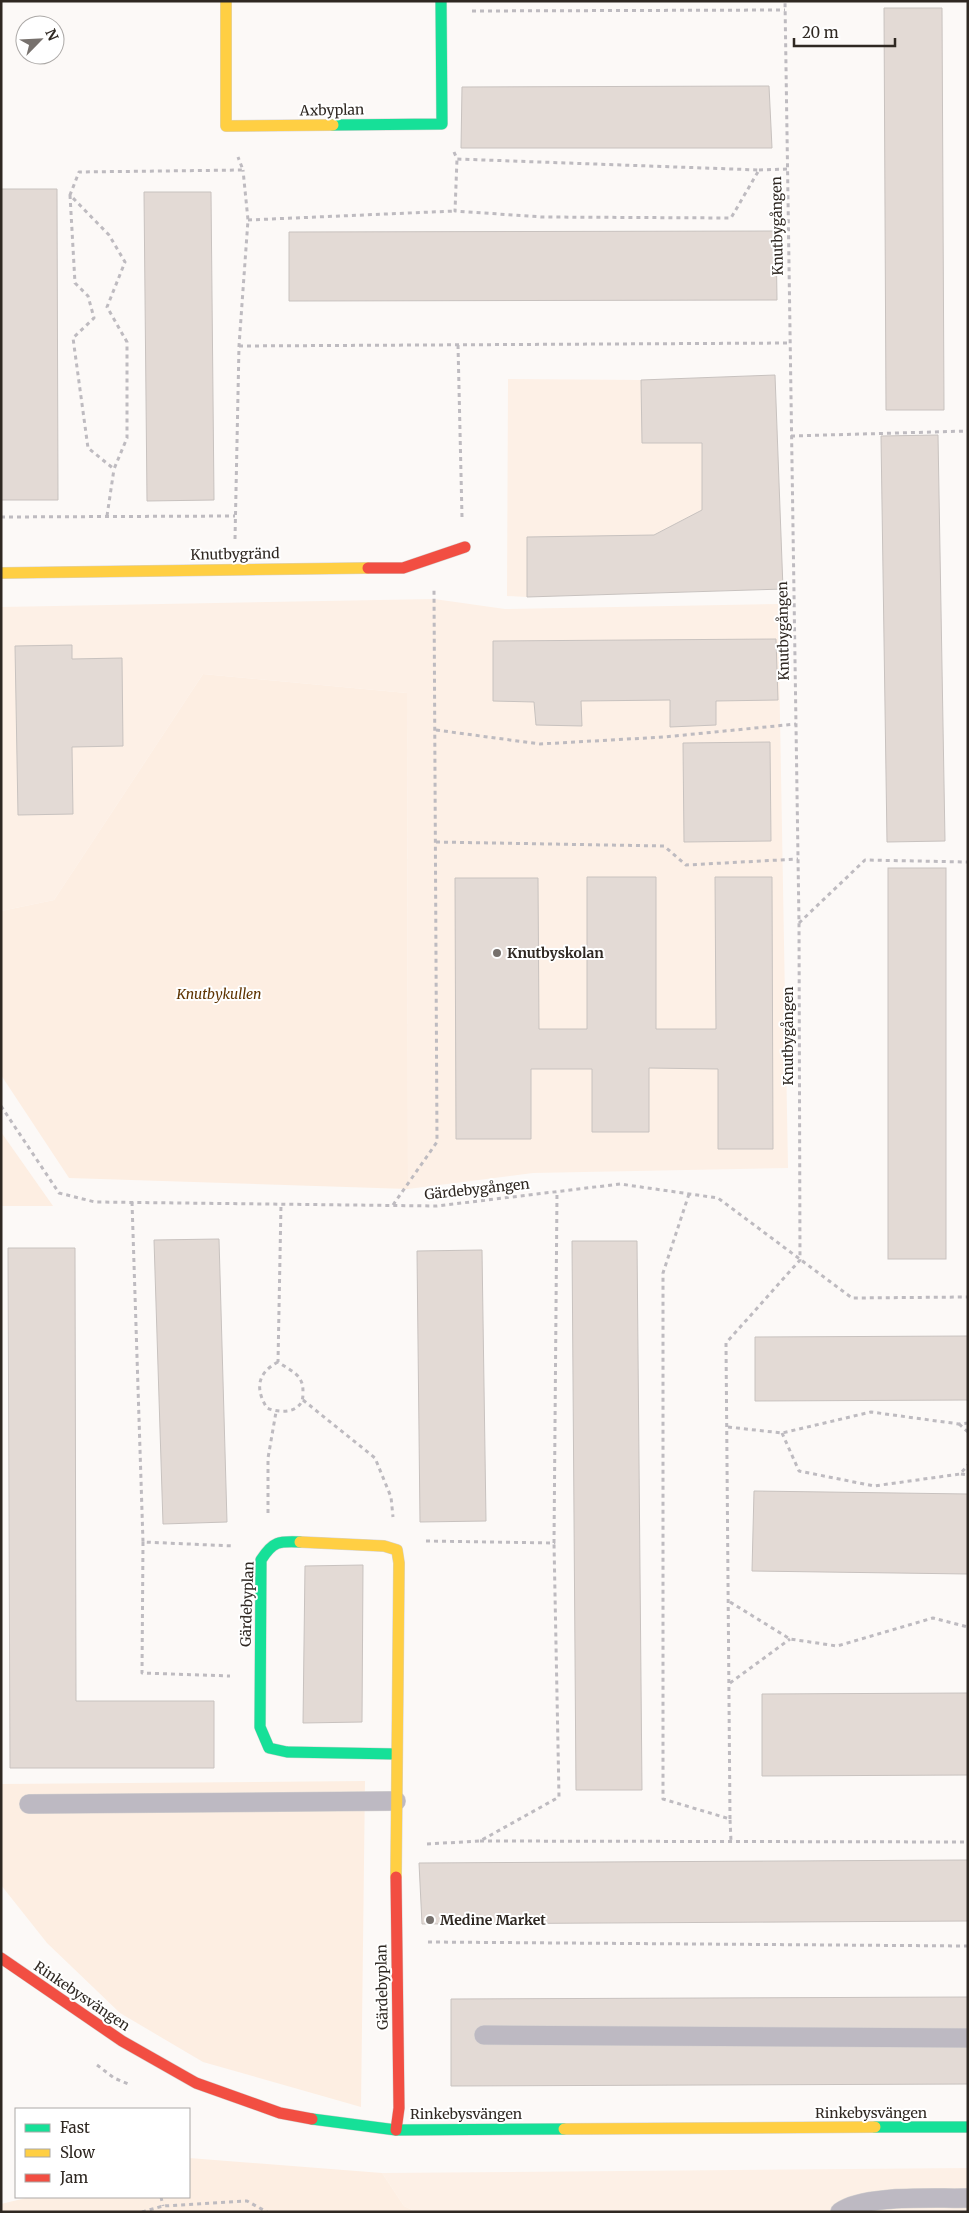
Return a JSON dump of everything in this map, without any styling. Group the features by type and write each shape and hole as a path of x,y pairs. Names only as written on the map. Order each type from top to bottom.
{"street":[{"path":"226,1 226,126"},
{"path":"441,6 442,124"},
{"name":"Axbyplan","path":"226,126 442,124"},
{"name":"Knutbygränd","path":"1,573 403,568 465,546"},
{"name":"Gärdebyplan","path":"396,1754 287,1752 268,1748 260,1726 260,1676 261,1560 269,1547 281,1542 384,1546 397,1550 399,1563 396,1942 399,2108 396,2130"},
{"name":"Rinkebysvängen","path":"3,1960 122,2041 196,2083 280,2113 338,2124 396,2130 968,2127"}],"lane":[{"path":"29,1804 396,1801"},
{"path":"484,2035 968,2038"},
{"path":"840,2212 848,2206 895,2199 968,2198"}],"path":[{"name":"Knutbygången","path":"785,1 790,436 799,923 800,1260"},
{"path":"441,6 785,10"},
{"path":"442,124 457,159 455,211"},
{"path":"226,126 243,170 248,220 239,346 235,569"},
{"path":"457,159 759,170 787,169"},
{"path":"114,469 88,448 73,338 94,318 88,296 75,283 70,195 79,172 243,170"},
{"path":"248,220 455,211 542,217 731,218 759,170"},
{"path":"70,195 109,235 124,262 107,307 127,342 127,438 114,469 107,516"},
{"path":"239,346 790,343"},
{"path":"458,345 460,503 465,546"},
{"path":"790,436 968,431"},
{"path":"1,516 235,516"},
{"path":"393,1205 437,1142 434,557"},
{"path":"435,730 540,744 664,737 796,724"},
{"path":"436,842 664,846 686,865 798,859"},
{"path":"799,923 865,860 968,862"},
{"name":"Gärdebygången","path":"1,1106 59,1193 95,1202 438,1206 620,1184 718,1198 852,1298 968,1297"},
{"path":"480,1841 559,1797 554,1543 557,1192"},
{"path":"689,1194 663,1273 663,1798 730,1819"},
{"path":"132,1202 143,1542 142,1673 260,1676"},
{"path":"278,1362 281,1204"},
{"path":"731,1841 726,1343 800,1260"},
{"path":"278,1362 300,1377 303,1385 303,1400 296,1408 289,1411 276,1412 267,1408 259,1393 264,1374 270,1366 278,1362"},
{"path":"303,1400 374,1458 391,1497 397,1550 424,1541 554,1543"},
{"path":"143,1542 269,1547 268,1458 276,1412"},
{"path":"728,1427 782,1433 871,1412 959,1424 968,1423"},
{"path":"959,1424 968,1432"},
{"path":"782,1433 799,1471 874,1486 960,1474 968,1475"},
{"path":"960,1474 968,1465"},
{"path":"729,1602 790,1639 837,1646 932,1618 968,1628"},
{"path":"730,1683 790,1639"},
{"path":"396,1846 480,1841 968,1842"},
{"path":"396,1942 968,1946"},
{"path":"161,2198 163,2206"},
{"path":"142,2212 163,2206 247,2201 267,2212"}],"shaded area":[{"path":"508,379 641,380 643,442 702,443 702,510 654,535 528,537 527,597 507,596"},
{"name":"Knutbyskolan","path":"434,599 505,609 778,604 788,1168 533,1173 408,1189 407,693 203,674 54,900 1,911 1,607"},
{"path":"968,2168 968,2212 416,2212 404,2206 382,2173"}],"green space":[{"name":"Knutbykullen","path":"203,674 407,693 408,1189 69,1178 1,1075 1,911 54,900"},
{"path":"1,1132 53,1206 1,1206"},
{"path":"365,1781 361,2107 203,2062 120,2013 47,1943 1,1885 1,1784"},
{"path":"190,2158 382,2173 404,2206 416,2212 1,2212 1,2204 26,2198 190,2198"}],"building":[{"path":"884,8 942,8 944,410 886,410"},
{"path":"769,86 772,148 461,148 462,87"},
{"path":"1,189 57,189 58,500 1,500"},
{"path":"144,192 211,192 214,500 147,501"},
{"path":"776,231 777,300 289,301 289,232"},
{"path":"775,375 783,589 527,597 527,537 654,535 702,510 702,443 642,443 641,380"},
{"path":"938,435 945,841 887,842 881,436"},
{"path":"776,639 778,700 716,701 716,725 670,727 670,700 581,701 582,726 536,725 534,702 493,701 493,641"},
{"path":"72,645 72,659 122,658 123,746 72,747 73,814 18,815 15,646"},
{"path":"770,742 771,841 684,842 683,743"},
{"path":"888,868 946,868 946,1259 888,1259"},
{"name":"Knutbyskolan","path":"587,877 656,877 656,1029 716,1029 715,877 772,877 773,1149 718,1149 718,1069 649,1068 649,1132 592,1132 592,1069 531,1069 531,1139 456,1139 455,878 538,878 539,1029 587,1029"},
{"path":"219,1239 227,1522 163,1524 154,1240"},
{"path":"572,1241 637,1241 642,1790 576,1790"},
{"path":"8,1248 75,1248 76,1701 214,1701 214,1768 10,1768"},
{"path":"482,1250 486,1521 420,1522 417,1251"},
{"path":"968,1336 968,1400 755,1401 755,1337"},
{"path":"754,1491 968,1494 968,1574 752,1571"},
{"path":"363,1565 362,1722 303,1723 305,1566"},
{"path":"968,1693 968,1775 762,1776 762,1694"},
{"path":"968,1860 968,1921 422,1924 419,1863"},
{"path":"968,1997 968,2084 451,2086 451,1999"}],"traffic: fast":[{"path":"333,125 442,124 441,1"},
{"path":"300,1542 282,1542 277,1544 269,1549 261,1560 260,1727 269,1748 287,1752 396,1754"},
{"path":"312,2119 396,2130 564,2129"},
{"path":"875,2127 968,2127"}],"traffic: slow":[{"path":"226,1 226,126 333,125"},
{"path":"1,573 368,568"},
{"path":"300,1542 384,1546 397,1550 399,1563 396,1877"},
{"path":"564,2129 875,2127"}],"traffic: jam":[{"path":"368,568 403,568 465,547"},
{"path":"396,1877 399,2108 396,2130"},
{"path":"1,1958 122,2041 196,2083 280,2113 312,2119"}],"place":[{"name":"Knutbyskolan","path":"497,953"},
{"name":"Medine Market","path":"430,1920"}]}
